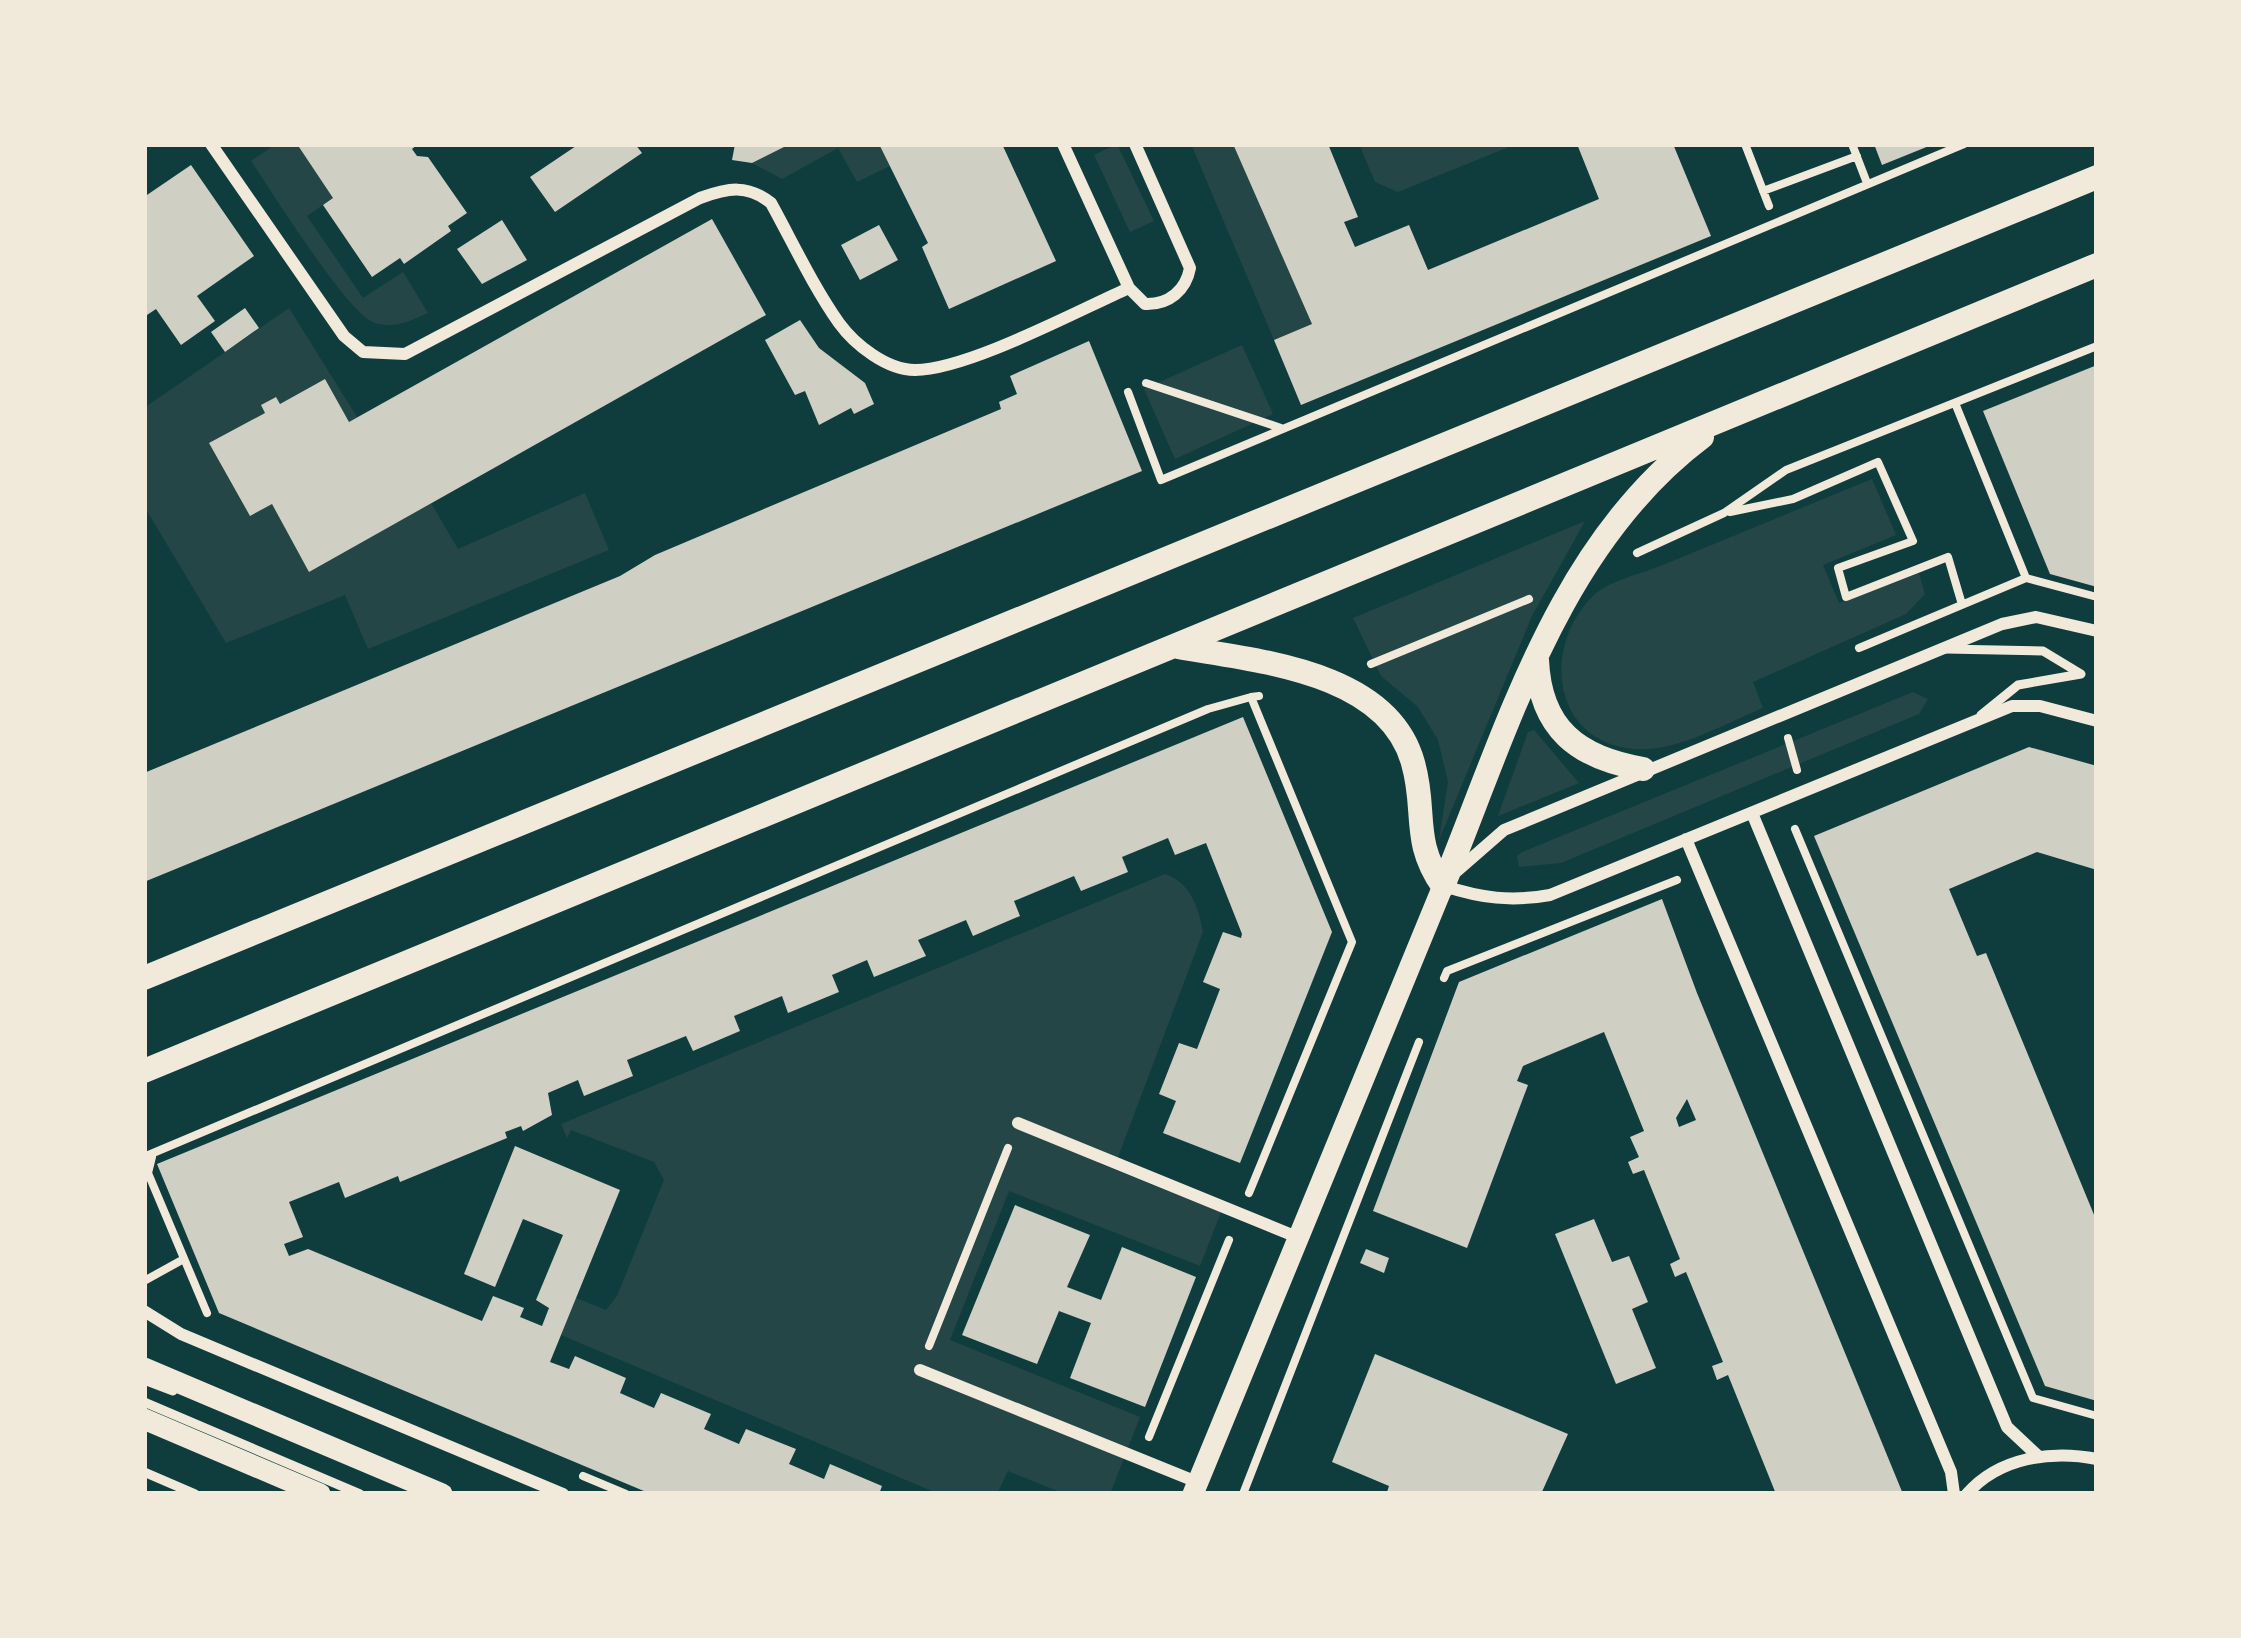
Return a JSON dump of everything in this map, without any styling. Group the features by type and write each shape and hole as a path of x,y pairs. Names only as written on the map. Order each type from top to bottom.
{"main road":[{"path":"144,979 2097,176"},
{"path":"144,1071 2097,265"},
{"path":"1443,886 1537,656 1575,580 1616,521 1667,466 1728,418"},
{"path":"1176,647 1326,682 1373,701 1391,719 1413,760 1420,836 1427,862 1443,886"},
{"path":"1537,656 1541,701 1560,735 1611,764 1643,769"}],"street":[{"path":"211,144 344,336 363,352 389,358 422,346 700,198 734,188 753,191 771,203 841,326 863,348 897,368 919,370 953,363 1129,288"},
{"path":"1063,144 1129,288 1145,304 1156,305 1178,293 1190,268 1135,144"},
{"path":"920,1370 1195,1488 1443,886 1504,830 1643,769 2021,619 2052,619 2097,631"},
{"path":"1443,886 1477,897 1520,900 1550,895 2027,704 2097,722"},
{"path":"1752,814 2007,1427 2038,1456"},
{"path":"1686,839 1946,1459 1954,1494"},
{"path":"1018,1123 1297,1237"},
{"path":"144,1311 181,1334 563,1494"},
{"path":"144,1368 442,1494"},
{"path":"144,1419 320,1494"},
{"path":"1967,1494 2004,1466 2038,1456 2097,1459"}],"lane":[{"path":"1945,649 2042,651 2097,678"},
{"path":"1972,723 2018,685 2081,674"},
{"path":"144,1380 415,1494"},
{"path":"144,1402 360,1494"},
{"path":"144,1472 195,1494"}],"path":[{"path":"1744,144 1769,206"},
{"path":"1852,144 1868,183"},
{"path":"1128,392 1161,480 1964,144"},
{"path":"1763,191 1857,156"},
{"path":"1146,383 1282,429"},
{"path":"1955,404 2026,578"},
{"path":"1724,513 1793,499 1878,462 1913,541 1838,568 1846,597 1948,557 1961,602"},
{"path":"1857,649 2026,578 2097,597"},
{"path":"217,1321 202,1309 148,1173 149,1157 1208,709 1251,698"},
{"path":"1782,713 1802,793"},
{"path":"1796,829 2033,1398 2097,1416"},
{"path":"1244,1494 1422,1034"},
{"path":"920,1370 1018,1123"},
{"path":"144,1281 182,1260"},
{"path":"562,1467 626,1494"}],"shaded area":[{"path":"276,144 297,144 333,198 307,216 363,298 403,272 428,313 382,325 363,315 347,298 251,161"},
{"path":"790,144 879,144 890,166 857,182 838,148 782,179 752,163"},
{"path":"1117,144 1154,221 1130,232 1094,155"},
{"path":"1191,144 1233,144 1312,324 1274,340"},
{"path":"1359,144 1516,144 1398,192 1375,182"},
{"path":"289,308 357,417 349,422 325,379 280,404 275,397 262,405 265,413 210,444 250,516 272,504 309,571 431,503 458,549 585,493 609,550 368,649 345,595 226,643 144,506 144,408"},
{"path":"1242,345 1273,414 1175,459 1144,389"},
{"path":"1872,479 1896,535 1823,565 1839,603 1919,573 1925,594 1906,614 1753,682 1763,708 1682,742 1633,749 1606,742 1585,729 1563,688 1562,664 1566,640 1593,596 1616,582"},
{"path":"1585,521 1532,616 1439,840 1448,782 1438,740 1418,707 1381,676 1353,618"},
{"path":"1913,692 1928,699 1919,714 1561,863 1519,867 1517,856 1522,852"},
{"path":"1534,730 1579,783 1498,816 1528,732"},
{"path":"1165,874 1192,897 1203,932 1115,1165 1101,1159 1098,1163 1221,1212 1200,1266 1009,1191 950,1340 1140,1417 1110,1494 1065,1494 1008,1471 997,1494 939,1494 561,1335 576,1298 606,1310 617,1296 664,1180 654,1162 571,1130 567,1138 561,1124"}],"building":[{"path":"297,144 418,144 412,149 417,156 428,157 467,213 448,226 451,231 404,264 400,258 372,277 323,205 333,198"},
{"path":"579,144 635,144 642,153 555,212 530,177"},
{"path":"735,144 790,144 752,163 732,160"},
{"path":"879,144 1002,144 1056,261 949,309 922,247 928,243"},
{"path":"1233,144 1328,144 1358,217 1344,222 1355,247 1409,225 1428,270 1599,199 1577,144 1673,144 1711,236 1301,405 1274,340 1312,324"},
{"path":"1874,144 1934,144 1882,165"},
{"path":"191,165 254,256 197,296 215,321 181,345 156,309 144,317 144,197"},
{"path":"712,219 766,315 309,572 272,504 250,516 209,443 265,413 261,405 276,397 280,404 325,379 349,422"},
{"path":"502,220 527,260 482,284 457,249"},
{"path":"879,225 898,260 860,280 841,245"},
{"path":"245,308 259,328 225,352 211,332"},
{"path":"800,320 819,348 865,383 874,404 854,414 851,408 819,425 805,391 795,395 765,340"},
{"path":"1089,341 1142,471 144,882 144,773 620,576 655,555 1001,409 999,402 1017,394 1010,376"},
{"path":"2097,365 2097,587 2050,574 1983,411"},
{"path":"1243,717 1332,932 1240,1163 1163,1133 1176,1101 1159,1094 1179,1043 1197,1049 1220,989 1203,982 1223,932 1241,938 1242,934 1206,843 1175,855 1168,838 1122,857 1128,872 1081,891 1074,876 1014,901 1020,916 973,936 966,920 918,940 926,956 874,977 867,960 832,975 839,992 788,1013 782,996 734,1016 740,1031 693,1051 686,1036 627,1060 633,1076 584,1096 578,1080 548,1093 552,1115 523,1131 521,1126 505,1132 507,1138 400,1182 398,1176 345,1198 339,1182 289,1202 303,1237 284,1244 289,1256 308,1249 482,1321 493,1296 524,1308 520,1317 542,1326 549,1308 536,1300 563,1235 523,1219 495,1287 464,1274 515,1146 620,1190 550,1362 569,1369 575,1356 626,1378 620,1393 654,1408 661,1393 711,1414 704,1429 739,1444 746,1429 796,1449 789,1464 824,1479 830,1464 882,1486 879,1494 651,1494 219,1313 157,1164"},
{"path":"2029,747 2097,766 2097,870 2037,852 1949,889 1977,956 1986,953 2097,1222 2097,1401 2045,1386 1814,836"},
{"path":"1662,899 1903,1494 1776,1494 1728,1375 1717,1380 1712,1366 1723,1362 1686,1272 1675,1277 1670,1264 1680,1259 1644,1170 1633,1174 1628,1162 1639,1157 1630,1137 1644,1131 1604,1032 1523,1066 1517,1081 1528,1085 1467,1248 1373,1211 1459,982","holes":["1687,1099 1696,1120 1679,1127 1676,1118"]},
{"path":"1015,1205 1090,1235 1067,1287 1101,1300 1122,1247 1196,1277 1145,1407 1070,1378 1091,1323 1059,1311 1037,1364 962,1335"},
{"path":"1594,1219 1612,1262 1629,1256 1648,1302 1632,1309 1656,1368 1616,1384 1555,1234"},
{"path":"1366,1249 1389,1258 1384,1273 1360,1263"},
{"path":"1375,1354 1568,1434 1541,1494 1393,1494 1387,1492 1389,1486 1332,1462"}]}
